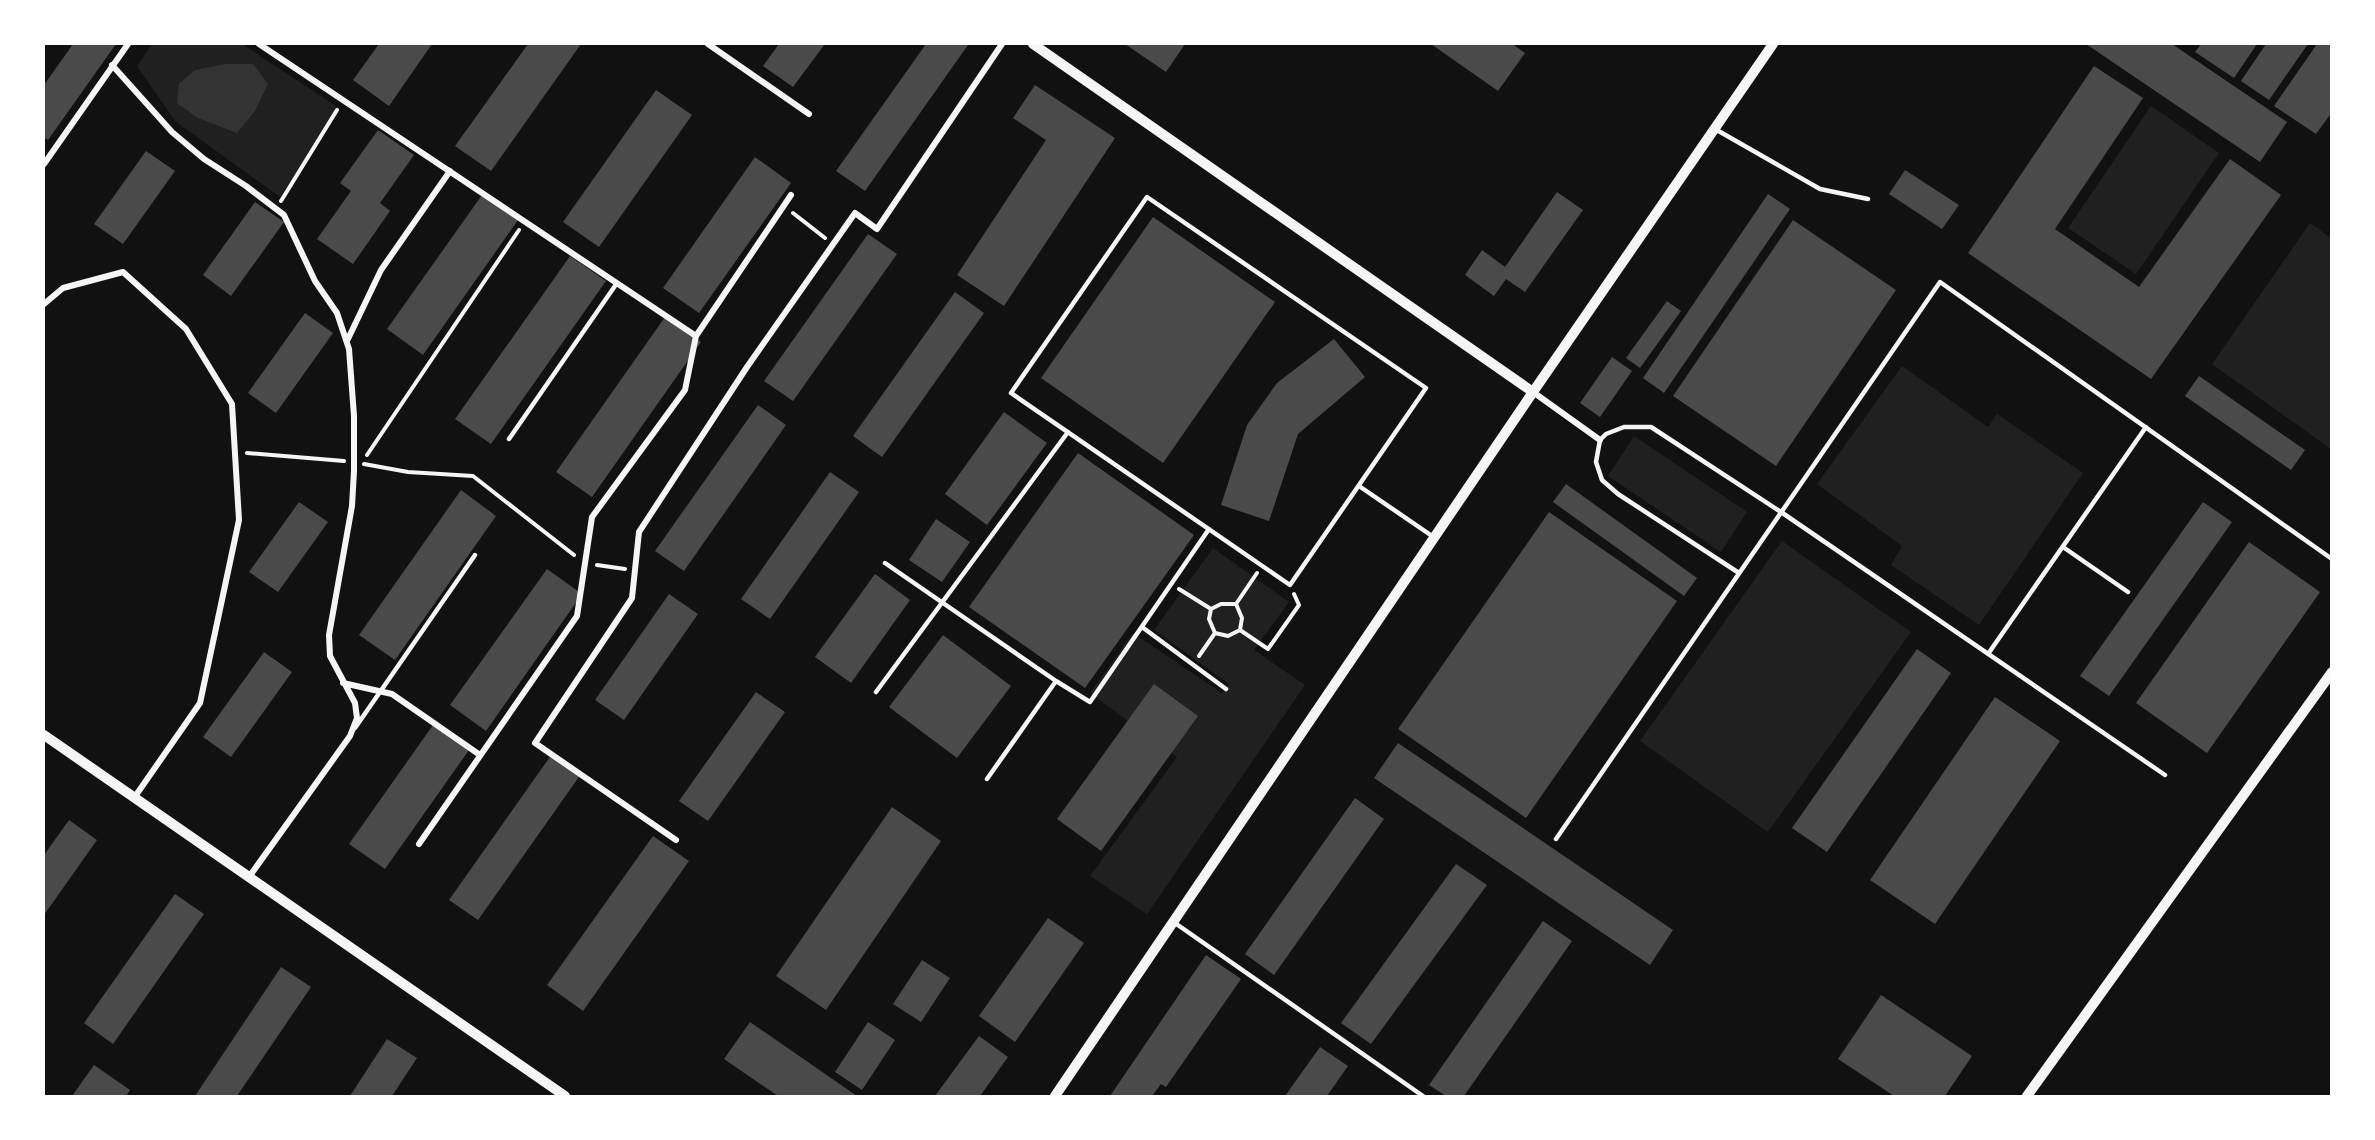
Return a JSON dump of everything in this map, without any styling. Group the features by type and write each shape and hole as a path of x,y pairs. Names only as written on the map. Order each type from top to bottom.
{"street":[{"path":"44,164 128,44"},
{"path":"259,44 696,336"},
{"path":"708,44 809,114"},
{"path":"675,840 535,743 632,598 639,532 747,367 855,213 877,229 1002,44"},
{"path":"1033,44 1600,440"},
{"path":"1055,1096 1772,44"},
{"path":"112,65 172,132 204,159 246,186 284,215 315,280 337,313 349,349 354,416 352,506 329,635 330,656 355,703 357,718 350,736 249,877"},
{"path":"347,341 381,270 450,171"},
{"path":"419,844 577,616 592,517 685,390 696,336 791,195"},
{"path":"44,304 63,288 123,272 186,329 232,404 240,520 200,703 134,798"},
{"path":"2027,1096 2331,672"},
{"path":"343,683 392,694 480,755"},
{"path":"45,739 565,1096"}],"lane":[{"path":"1715,129 1820,189 1868,199"},
{"path":"1147,197 1426,388 1290,585 1068,432 1011,393 1147,197"},
{"path":"1556,839 1940,282 2331,559"},
{"path":"509,439 617,283"},
{"path":"1739,573 1618,494 1602,480 1596,462 1600,440 1606,434 1624,427 1651,427 1781,512 2164,775"},
{"path":"1988,654 2146,427"},
{"path":"876,692 1068,432"},
{"path":"1359,486 1435,538"},
{"path":"885,563 1090,702 1209,529"},
{"path":"2063,547 2128,592"},
{"path":"350,736 475,555"},
{"path":"1142,627 1226,689"},
{"path":"987,779 1056,681"},
{"path":"1174,923 1424,1096"}],"path":[{"path":"276,209 344,100"},
{"path":"784,206 832,244"},
{"path":"525,221 362,463 408,472 472,476 585,564 635,570"},
{"path":"235,452 354,462"},
{"path":"1236,603 1262,566"},
{"path":"1171,584 1211,609"},
{"path":"1240,630 1268,648 1299,605 1290,585"},
{"path":"1236,603 1242,618 1240,630"},
{"path":"1211,609 1221,604 1236,603"},
{"path":"1211,609 1209,619 1215,633"},
{"path":"1215,633 1228,636 1240,630"},
{"path":"1193,665 1215,633"}],"shaded area":[{"path":"152,44 242,44 339,108 280,197 175,121 137,66"},
{"path":"226,64 253,64 268,84 255,111 237,133 198,118 177,103 179,84 195,70"},
{"path":"2151,106 2219,153 2136,274 2068,228"},
{"path":"2310,223 2331,238 2331,449 2212,364"},
{"path":"1902,366 1988,427 1997,414 2083,473 1979,625 1891,565 1902,546 1817,484"},
{"path":"1634,436 1747,512 1721,552 1608,476"},
{"path":"1782,541 1911,632 1768,832 1640,741"},
{"path":"1213,548 1289,602 1254,650 1305,685 1147,914 1090,876 1177,757 1090,693 1133,633 1222,693 1229,684 1154,630"}],"building":[{"path":"73,44 116,44 48,140 44,137 44,85"},
{"path":"379,44 432,44 389,106 353,80"},
{"path":"528,44 581,44 491,171 455,146"},
{"path":"779,44 825,44 793,87 763,66"},
{"path":"926,44 968,45 865,191 836,171"},
{"path":"1125,44 1185,44 1166,72"},
{"path":"1431,44 1512,44 1525,53 1498,91"},
{"path":"2086,44 2172,44 2287,122 2260,162"},
{"path":"2201,44 2257,44 2234,78 2195,52"},
{"path":"2266,44 2308,44 2269,100 2241,81"},
{"path":"2317,44 2332,44 2332,112 2316,134 2274,106"},
{"path":"2094,66 2143,98 2055,229 2139,287 2230,159 2281,195 2151,379 1968,253"},
{"path":"1035,85 1115,138 1004,306 957,275 1046,140 1013,118"},
{"path":"656,90 692,115 599,247 563,222"},
{"path":"378,130 414,155 380,203 390,211 353,264 317,239 351,191 340,183"},
{"path":"146,151 175,171 123,244 94,224"},
{"path":"755,157 791,183 699,313 663,288"},
{"path":"1905,170 1959,205 1942,229 1889,194"},
{"path":"1557,192 1583,210 1525,292 1506,279 1494,296 1465,275 1482,250 1505,267"},
{"path":"1768,194 1790,209 1664,393 1643,378"},
{"path":"482,195 518,220 423,355 387,329"},
{"path":"255,202 284,222 231,296 203,275"},
{"path":"1153,217 1275,302 1163,463 1041,378"},
{"path":"1793,220 1896,290 1776,466 1673,396"},
{"path":"868,234 897,254 793,401 764,381"},
{"path":"570,256 606,281 491,444 455,419"},
{"path":"955,292 984,313 882,457 853,436"},
{"path":"1667,301 1681,311 1640,368 1626,358"},
{"path":"305,313 333,333 276,413 248,393"},
{"path":"665,317 701,342 592,497 556,472"},
{"path":"1334,339 1365,377 1298,434 1269,521 1221,505 1247,425 1277,383"},
{"path":"1612,357 1632,371 1600,417 1580,403"},
{"path":"2199,376 2305,450 2291,470 2185,396"},
{"path":"758,405 786,425 684,571 655,551"},
{"path":"1004,412 1047,443 987,525 945,494"},
{"path":"1078,453 1194,535 1085,688 969,607"},
{"path":"830,472 859,492 770,619 741,599"},
{"path":"1566,484 1697,578 1684,596 1553,502"},
{"path":"461,490 496,516 395,660 359,635"},
{"path":"299,502 328,522 278,592 249,572"},
{"path":"2203,502 2232,522 2109,696 2080,676"},
{"path":"1549,512 1677,601 1526,818 1398,729"},
{"path":"936,519 970,542 942,582 909,560"},
{"path":"2249,542 2320,592 2207,753 2136,703"},
{"path":"547,569 582,594 486,731 450,705"},
{"path":"875,574 910,600 851,683 815,657"},
{"path":"669,594 698,614 624,720 595,700"},
{"path":"943,635 1011,686 957,758 889,707"},
{"path":"1917,649 1951,673 1827,852 1792,828"},
{"path":"264,652 292,672 231,757 203,737"},
{"path":"1154,684 1198,716 1101,851 1057,819"},
{"path":"756,692 785,712 708,821 679,801"},
{"path":"1995,697 2060,741 1935,924 1870,880"},
{"path":"433,725 469,750 385,869 349,844"},
{"path":"1398,743 1673,930 1650,965 1374,778"},
{"path":"552,754 581,774 478,920 449,900"},
{"path":"1355,798 1384,819 1274,975 1245,954"},
{"path":"892,807 941,841 826,1010 776,976"},
{"path":"69,820 97,840 44,915 44,855"},
{"path":"653,836 689,861 583,1011 547,985"},
{"path":"1456,864 1487,885 1371,1044 1341,1023"},
{"path":"175,894 204,914 113,1044 84,1023"},
{"path":"1048,918 1084,943 1015,1042 979,1016"},
{"path":"1543,921 1572,941 1464,1096 1446,1096 1429,1085"},
{"path":"1206,955 1241,979 1166,1087 1161,1084 1152,1096 1110,1096"},
{"path":"922,960 950,978 921,1022 893,1004"},
{"path":"281,967 311,987 237,1096 195,1096"},
{"path":"1881,995 1972,1056 1945,1096 1894,1096 1838,1059"},
{"path":"750,1022 857,1096 778,1096 724,1059"},
{"path":"868,1022 895,1040 862,1090 835,1072"},
{"path":"979,1036 1008,1057 980,1096 935,1096"},
{"path":"387,1039 417,1058 392,1096 350,1096"},
{"path":"1320,1047 1348,1066 1327,1096 1285,1096"},
{"path":"94,1065 130,1090 126,1096 72,1096"}]}
